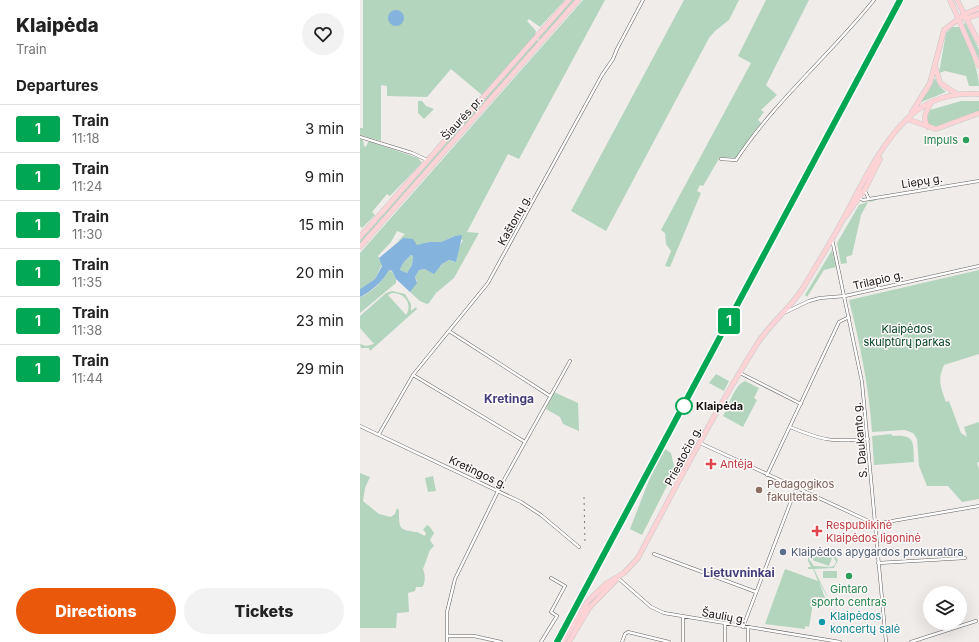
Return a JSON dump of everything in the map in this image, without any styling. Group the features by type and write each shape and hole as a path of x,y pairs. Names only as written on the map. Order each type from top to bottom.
{"main road":[{"name":"Šiaurės pr.","path":"360,237 569,0"},
{"name":"Šiaurės pr.","path":"360,247 578,0"},
{"path":"950,0 979,66"},
{"path":"958,0 979,43"},
{"path":"979,8 944,30 936,66 927,90 908,118 929,128 940,129 979,113"},
{"path":"966,16 979,14"},
{"path":"936,66 937,76 940,83 957,94"},
{"name":"Priestočio g.","path":"618,578 638,558 700,443 740,373 762,338 799,295 896,130 908,118 931,102 957,94 979,94"},
{"path":"929,128 925,122 924,116 931,102"},
{"path":"458,127 462,127 462,131"},
{"name":"Priestočio g.","path":"857,197 865,189 885,147"},
{"path":"563,642 588,601 607,583 618,578"},
{"path":"569,642 589,608 618,578"}],"street":[{"name":"Kaštonų g.","path":"379,434 412,375 488,284 602,75 613,59 643,0"},
{"path":"721,158 736,160 766,119 813,70 874,0"},
{"path":"360,137 412,153 428,160"},
{"name":"Liepų g.","path":"857,197 863,200 979,181"},
{"path":"865,189 869,199"},
{"name":"S. Daukanto g.","path":"832,238 862,382 886,642"},
{"name":"Trilapio g.","path":"783,314 809,301 845,296 979,266"},
{"path":"767,475 839,322 849,317"},
{"path":"449,331 550,396"},
{"path":"447,642 446,612 451,590 498,491 570,361"},
{"path":"740,373 801,404"},
{"path":"412,375 525,442"},
{"name":"Kretingos g.","path":"360,426 533,509 579,547"},
{"path":"790,426 816,438 842,441 868,439"},
{"path":"700,443 875,524 979,506"},
{"path":"743,627 796,488"},
{"path":"654,554 756,592"},
{"path":"878,563 965,558"},
{"path":"542,642 557,616 551,612 565,586 551,578"},
{"name":"Šaulių g.","path":"618,578 658,611 683,617 840,642"},
{"path":"683,617 683,642"},
{"path":"911,642 976,621"},
{"path":"725,624 725,642"},
{"path":"748,628 748,642"},
{"path":"622,642 625,634 628,632 669,642"},
{"path":"447,636 474,636 501,642"}],"green space":[{"path":"363,0 565,0 540,27 529,19 527,21 536,31 535,35 482,95 451,69 427,97 387,96 387,86 381,85 381,141 360,135 360,128 363,128"},
{"path":"572,0 575,0 540,40 538,38"},
{"path":"583,0 605,0 519,159 508,154 467,232 479,233 454,278 436,293 429,303 427,304 420,301 410,292 417,281 415,277 419,270 440,267 449,260 454,262 457,259 457,251 463,240 455,236 441,242 429,242 417,245 403,238 397,242 405,234 397,231 391,242 378,256 382,264 375,279 360,289 360,253"},
{"path":"684,0 739,0 729,20 709,38 606,231 571,211"},
{"path":"766,0 809,0 766,85 777,95 761,110 764,112 758,120 761,123 736,158 720,157 703,186 700,185 697,191 701,193 670,267 665,266 671,251 666,244 665,233 661,230 751,63 738,56"},
{"path":"965,22 979,50 979,59 964,25"},
{"path":"952,27 959,27 966,40 975,64 979,86 969,86 966,76 945,71 939,73 946,33"},
{"path":"537,40 539,42 465,126 463,124"},
{"path":"935,78 939,86 946,92 919,103 928,92"},
{"path":"418,101 422,101 426,106 434,109 424,119 418,113"},
{"path":"961,101 979,101 979,111 938,126 933,127 927,123 927,117 930,110"},
{"path":"460,128 461,130 360,244 360,241"},
{"path":"360,139 363,140 364,146 366,147 368,142 371,142 418,158 422,163 390,196 387,194 372,212 375,215 362,228 360,226"},
{"path":"875,199 875,201 868,202 861,215 852,255 846,257 847,263 841,264 837,243 859,205"},
{"path":"832,250 836,267 824,270 807,297 805,295"},
{"path":"411,255 413,256 412,265 407,273 400,270 403,263"},
{"path":"388,270 392,272 396,279 396,283 360,313 360,297 377,286 384,278"},
{"name":"Klaipėdos skulptūrų parkas","path":"979,270 979,354 944,365 940,380 946,402 949,401 961,433 967,437 964,427 979,422 979,462 977,463 979,469 979,499 962,502 948,486 927,486 919,466 917,439 913,433 905,430 872,432 864,366 849,300"},
{"path":"392,291 405,294 411,304 411,311 416,307 417,309 370,351 369,348 361,348 360,344 366,346 374,344 360,328 360,316 386,293","holes":["397,293 404,297 408,303 409,307 406,315 388,295"]},
{"path":"716,374 729,381 724,391 709,383"},
{"path":"745,381 759,388 754,398 757,400 743,427 723,416 735,391 741,383"},
{"path":"554,392 578,403 579,431 563,424 560,417 546,409"},
{"path":"891,434 893,436 909,438 912,441 914,462 874,465 872,436"},
{"path":"665,449 671,453 675,470 642,535 630,529 651,475"},
{"path":"360,473 370,477 365,488 363,501 379,514 391,517 395,514 397,508 399,510 400,525 403,529 417,532 425,536 426,533 423,530 427,525 434,533 430,540 434,546 430,550 423,569 425,581 422,587 416,587 415,591 408,593 409,612 397,613 396,628 360,628"},
{"path":"433,476 436,491 428,492 425,478"},
{"path":"813,549 834,555 838,560 834,568 814,569 831,604 819,582 825,598 814,597 809,627 805,626 805,629 765,624 785,569 818,581 813,569 808,569 808,567 811,567 808,561 808,555","holes":["815,551 833,557 836,561 835,565 831,567 814,566 809,559 810,554"]},
{"path":"815,551 832,558 829,566 812,560"},
{"path":"823,571 837,571 837,578 823,578"}],"water":[{"path":"396,10 402,12 404,18 402,24 396,26 390,24 388,18 390,12"},
{"path":"462,235 456,262 449,260 442,264 434,274 425,269 419,270 415,277 417,283 410,292 396,279 392,271 389,270 376,286 360,297 360,289 375,279 382,266 379,258 403,238 413,239 417,245 429,242 441,242 455,236","holes":["411,255 413,256 412,265 407,273 400,270 406,260"]}],"railway":[{"path":"557,642 900,0"},
{"path":"584,497 585,544"}],"train":[{"name":"1","path":"557,642 692,392 900,0"}],"place":[{"name":"Impuls","path":"966,140"},
{"name":"Klaipėda","path":"684,406"},
{"name":"Antėja","path":"711,464"},
{"name":"Pedagogikos fakultetas","path":"759,490"},
{"name":"Respublikinė Klaipėdos ligoninė","path":"817,531"},
{"name":"Klaipėdos apygardos prokuratūra","path":"783,552"},
{"name":"Gintaro sporto centras","path":"849,576"},
{"name":"Klaipėdos koncertų salė","path":"822,622"}],"district":[{"name":"Kretinga","path":"509,398"},
{"name":"Lietuvninkai","path":"739,572"}]}
